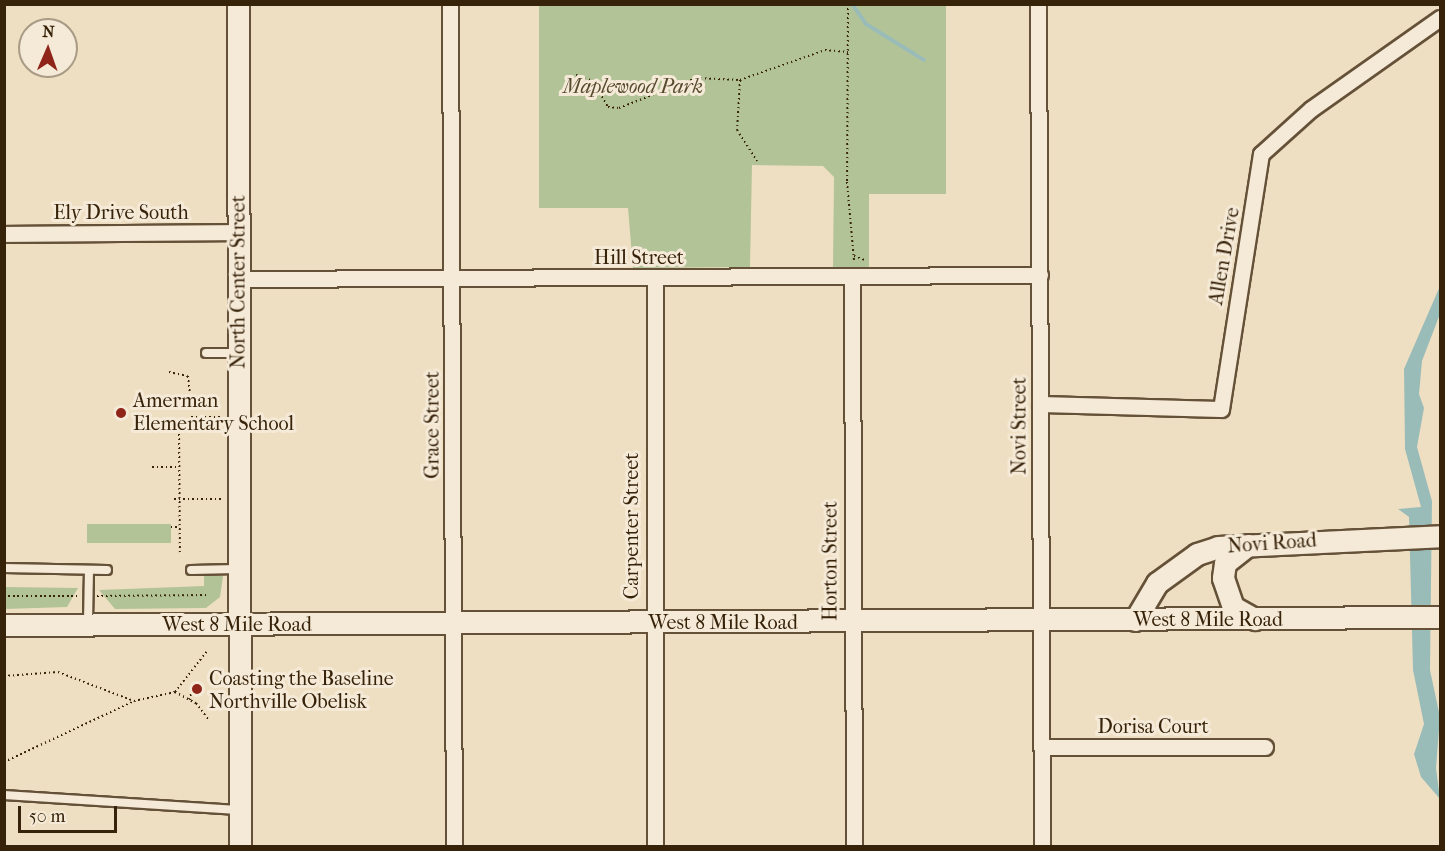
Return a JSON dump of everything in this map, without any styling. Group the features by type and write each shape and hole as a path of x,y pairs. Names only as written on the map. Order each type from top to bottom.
{"main road":[{"name":"North Center Street","path":"238,4 239,353 236,624 240,846"},
{"name":"Novi Road","path":"1135,620 1149,591 1175,568 1208,550 1255,542 1440,536"},
{"path":"1255,542 1225,563 1223,578 1233,607 1255,619"},
{"name":"West 8 Mile Road","path":"4,625 1440,617"}],"street":[{"name":"Grace Street","path":"450,4 454,846"},
{"name":"Novi Street","path":"1038,4 1042,846"},
{"name":"Allen Drive","path":"1040,405 1221,410 1261,154 1311,109 1440,18"},
{"name":"Ely Drive South","path":"4,234 238,232"},
{"name":"Hill Street","path":"239,279 1040,275"},
{"name":"Horton Street","path":"852,276 850,621 854,846"},
{"name":"Carpenter Street","path":"655,278 652,622 655,846"},
{"name":"Dorisa Court","path":"1042,747 1265,747"}],"lane":[{"path":"206,353 239,353"},
{"path":"7,566 107,570"},
{"path":"191,570 237,569"},
{"path":"88,625 89,570"},
{"path":"4,795 239,810"}],"path":[{"path":"848,4 847,182 854,254 852,276"},
{"path":"576,75 593,81 613,108 636,105 696,78 740,80 825,50 848,52"},
{"path":"747,78 742,87 737,130 757,161"},
{"path":"740,80 742,87"},
{"path":"854,254 865,260"},
{"path":"169,372 188,376 190,394"},
{"path":"191,417 222,417"},
{"path":"179,425 180,554"},
{"path":"152,467 179,467"},
{"path":"174,498 222,499"},
{"path":"171,527 180,527"},
{"path":"108,596 209,595"},
{"path":"4,596 71,596"},
{"path":"4,762 134,701 175,692 207,651"},
{"path":"4,675 58,672 134,701"},
{"path":"187,679 193,684 208,688"},
{"path":"193,684 194,693"},
{"path":"190,700 194,693 203,688"},
{"path":"175,692 190,700 208,720"}],"green space":[{"name":"Maplewood Park","path":"539,5 946,5 946,194 869,194 869,268 833,267 834,177 823,166 752,165 750,267 633,268 628,208 539,208"},
{"path":"87,524 171,524 171,543 87,543"},
{"path":"204,576 223,576 220,597 206,608 115,609 99,590 204,586"},
{"path":"5,587 78,588 67,607 5,609"}],"water":[{"path":"1440,286 1440,314 1422,361 1419,394 1424,408 1417,447 1432,501 1430,670 1440,717 1436,768 1440,799 1421,777 1414,754 1424,724 1413,670 1409,517 1398,509 1421,507 1405,449 1404,369"}],"waterway":[{"path":"852,4 866,24 924,60"}],"place":[{"name":"Amerman Elementary School","path":"121,413"},
{"name":"Coasting the Baseline Northville Obelisk","path":"197,689"}]}
